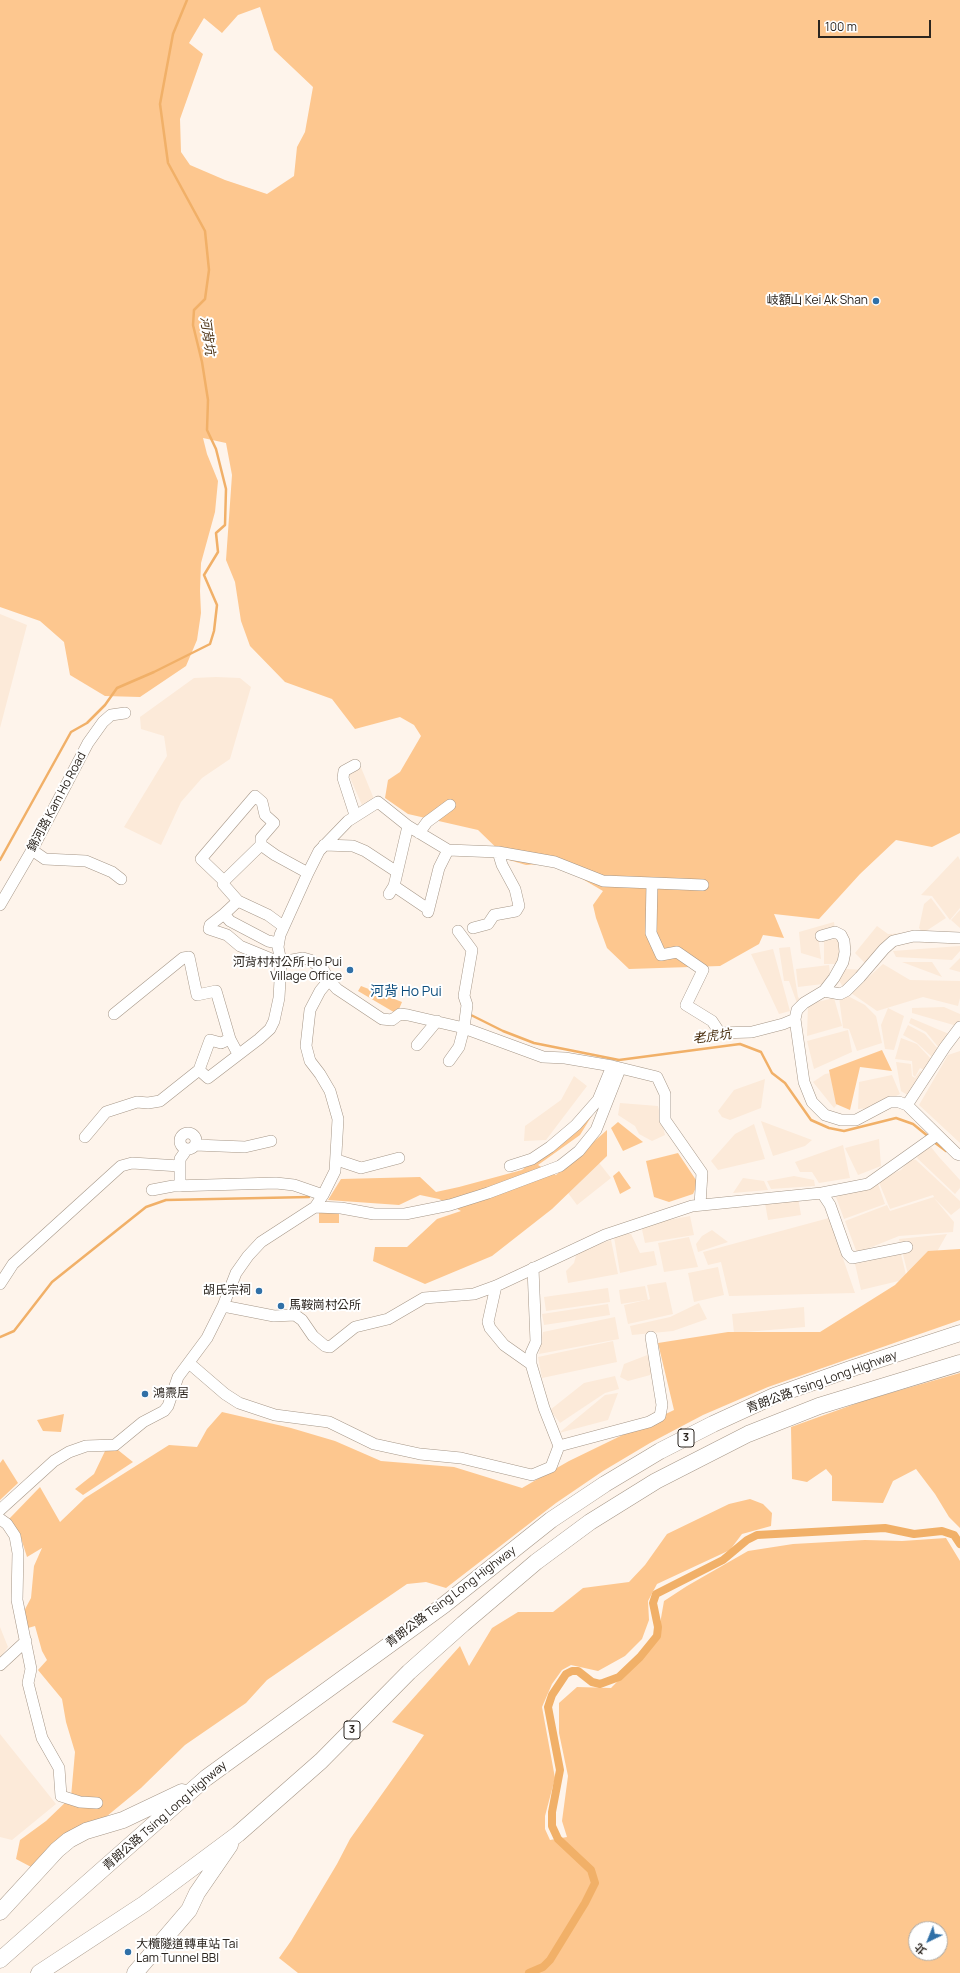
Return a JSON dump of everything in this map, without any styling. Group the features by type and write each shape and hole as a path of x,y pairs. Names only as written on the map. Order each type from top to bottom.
{"highway":[{"name":"青朗公路 Tsing Long Highway","path":"0,1960 198,1785 444,1605 551,1520 611,1480 660,1451 774,1396 960,1333"},
{"name":"青朗公路 Tsing Long Highway","path":"39,1973 144,1904 238,1834 321,1761 409,1672 510,1582 559,1544 616,1505 656,1481 707,1454 785,1418 858,1393 960,1363"},
{"path":"0,1912 57,1850 69,1840 86,1831 123,1820 198,1785"},
{"path":"135,1973 189,1910 197,1893 238,1834"}],"street":[{"name":"錦河路 Kam Ho Road","path":"0,905 32,850 81,755 96,731 111,715 125,713"},
{"path":"355,765 344,771 343,778 355,815"},
{"path":"283,926 268,915 238,901 223,884 224,881 201,859 255,796 262,802 265,815 274,823 261,838 262,845 275,855 308,873"},
{"path":"199,1070 208,1078 266,1034 274,1021 279,998 281,962 278,943 283,926 308,873 324,845 355,815 378,802 408,826 448,850 498,852 555,862 602,881 703,885"},
{"path":"419,832 427,822 450,805"},
{"path":"408,826 391,890 428,910 439,868 448,850"},
{"path":"224,881 262,845"},
{"path":"324,845 353,846 365,851 397,872"},
{"path":"32,850 45,859 86,860 112,872 121,879"},
{"path":"473,928 488,924 494,915 516,911 519,906 515,889 502,865 498,852"},
{"path":"652,883 651,933 662,955 677,952 703,970 686,1005 712,1021 720,1033 752,1032 783,1024 795,1019"},
{"path":"238,901 210,925 209,929 227,935 240,946 281,962 307,958 323,969 329,980 342,992 382,1019 392,1020 404,1014 464,1028 543,1057 565,1058 616,1067 657,1077 665,1094 665,1120 702,1173 700,1205"},
{"path":"224,914 230,921 268,941 278,943"},
{"path":"450,1061 459,1047 464,1028 466,1005 464,996 472,950 458,931"},
{"path":"821,936 835,932 841,935 844,941 845,952 834,978 824,991 804,1003 797,1010 795,1019 804,1082 812,1102 825,1115 841,1120 856,1120 890,1102 899,1102 907,1105 933,1138 960,1155"},
{"path":"824,991 840,994 846,991 884,949 898,940 914,936 960,938"},
{"path":"114,1014 183,958 189,957 197,995 216,991 230,1040 238,1054"},
{"path":"0,1510 54,1461 69,1452 86,1446 115,1445 143,1422 164,1411 168,1406 178,1377 207,1338 223,1306 236,1273 254,1249 267,1238 315,1207 323,1195 334,1174 337,1160 339,1125 336,1106 322,1076 308,1058 306,1046 310,1010 320,991 329,980"},
{"path":"417,1045 437,1021"},
{"path":"907,1105 945,1046 960,1027"},
{"path":"85,1137 106,1112 137,1102 148,1103 160,1101 199,1070 210,1040 221,1043 230,1040"},
{"path":"510,1166 532,1159 550,1147 576,1125 598,1100 616,1067"},
{"path":"315,1207 341,1208 374,1214 405,1214 450,1205 488,1194 560,1166 579,1151 596,1130 616,1067"},
{"path":"223,1306 274,1316 295,1315 301,1318 313,1336 328,1348 354,1326 388,1319 424,1298 470,1294 496,1286 605,1235 692,1206 822,1193 868,1184 933,1138"},
{"path":"180,1186 180,1159 191,1147 240,1147 272,1141"},
{"path":"337,1160 362,1168 399,1158"},
{"path":"0,1284 13,1264 121,1166 132,1163 180,1166"},
{"path":"152,1190 180,1186 276,1183 294,1185 323,1195"},
{"path":"822,1193 830,1205 847,1253 852,1258 907,1247"},
{"path":"189,1363 225,1394 239,1403 275,1415 329,1422 374,1444 420,1454 461,1458 532,1475 551,1467 559,1446 544,1408 531,1364 532,1353 536,1342 533,1268"},
{"path":"496,1286 488,1322 490,1328 504,1346 531,1364"},
{"path":"559,1446 649,1422 660,1416 662,1405 651,1337"},
{"path":"0,1519 7,1524 15,1536 18,1554 18,1600 31,1669 28,1683 42,1738 59,1768 61,1796 80,1802 97,1803"},
{"path":"0,1666 26,1641"}],"shaded area":[{"path":"0,0 960,0 960,833 932,847 896,840 860,874 819,919 774,914 784,938 763,935 759,944 720,966 629,969 607,948 596,918 593,905 603,891 555,863 526,865 509,860 478,830 408,814 385,798 388,780 400,772 421,736 414,725 400,717 355,729 332,699 285,682 250,646 241,621 235,582 226,560 232,475 226,443 203,438 207,454 218,481 215,512 201,563 201,613 197,640 186,666 140,697 105,696 70,675 64,642 40,621 0,607","holes":["260,7 274,50 313,87 305,132 297,147 294,176 267,194 225,180 190,165 181,152 180,119 203,54 189,43 204,18 222,33 238,15"]},
{"path":"0,614 27,625 0,728"},
{"path":"194,678 240,678 251,687 230,759 202,778 181,802 161,845 124,827 167,756 164,736 141,729 140,717"},
{"path":"360,765 374,799 362,805 347,771"},
{"path":"958,856 960,860 960,908 950,920 932,896 921,895"},
{"path":"931,898 946,918 923,933 919,928 924,904"},
{"path":"960,910 960,928 951,920"},
{"path":"834,922 835,929 818,935 821,959 801,953 799,932"},
{"path":"877,926 888,934 911,933 867,965 855,953"},
{"path":"841,938 840,964 824,964 824,941"},
{"path":"960,946 960,951 952,960 896,957 893,951"},
{"path":"790,947 798,997 801,1000 797,1003 789,981 784,981 779,948"},
{"path":"773,949 790,1011 779,1014 751,954"},
{"path":"960,958 960,972 949,969"},
{"path":"902,962 932,962 942,977"},
{"path":"883,964 910,980 960,981 960,998 958,1006 923,997 877,1011 851,993"},
{"path":"829,965 831,983 798,987 796,969"},
{"path":"846,969 865,970 843,987 838,979"},
{"path":"361,986 402,1002 397,1014 358,991"},
{"path":"848,996 865,1005 876,1016 882,1043 857,1051 849,1029 843,1028 839,997"},
{"path":"834,998 842,1026 807,1036 808,1004"},
{"path":"944,1007 960,1014 960,1022 957,1026 912,1013 912,1008"},
{"path":"888,1008 904,1016 894,1050 885,1049 881,1025"},
{"path":"911,1018 949,1034 939,1048 926,1032 909,1023"},
{"path":"908,1025 925,1034 939,1050 933,1058 917,1043 903,1035"},
{"path":"848,1030 852,1052 814,1069 807,1041"},
{"path":"901,1038 917,1044 932,1060 927,1071 920,1068 915,1077 913,1075 912,1061 895,1059"},
{"path":"882,1050 892,1071 860,1067 850,1110 836,1104 829,1070"},
{"path":"960,1051 960,1143 919,1105 948,1055"},
{"path":"896,1062 911,1064 912,1076 915,1078 920,1071 930,1075 909,1096 901,1091"},
{"path":"843,1071 846,1095 834,1108 813,1082 825,1074"},
{"path":"892,1075 900,1094 873,1108 858,1109 859,1082"},
{"path":"574,1076 587,1086 546,1140 524,1141 525,1126 561,1100"},
{"path":"765,1079 761,1108 730,1120 722,1117 718,1111 734,1090"},
{"path":"620,1103 658,1106 665,1135 652,1141 639,1134 635,1126 618,1115"},
{"path":"599,1104 580,1135 538,1165 556,1175 607,1130 607,1156 552,1209 492,1256 425,1284 373,1261 375,1247 407,1247 437,1219 461,1211 439,1199 420,1195 399,1205 328,1200 341,1179 420,1177 436,1192 522,1170"},
{"path":"761,1121 812,1140 805,1146 773,1156"},
{"path":"618,1122 643,1142 623,1151 611,1128"},
{"path":"754,1124 765,1159 718,1170 711,1161 735,1134"},
{"path":"879,1139 881,1166 858,1175 845,1148"},
{"path":"843,1145 850,1178 819,1183 812,1172 800,1172 795,1162"},
{"path":"931,1147 960,1180 960,1188 955,1194 917,1158 920,1152"},
{"path":"678,1153 698,1183 693,1194 669,1202 654,1197 646,1161"},
{"path":"596,1159 611,1178 577,1205 562,1185"},
{"path":"910,1159 916,1160 960,1201 960,1208 951,1215 934,1198 954,1222 953,1232 899,1236 857,1253 845,1221 887,1205 890,1211 934,1197 933,1195 890,1209 878,1180 901,1170"},
{"path":"619,1171 631,1188 620,1194 613,1176"},
{"path":"794,1176 814,1180 815,1186 771,1189 767,1181"},
{"path":"743,1178 764,1181 768,1190 733,1193"},
{"path":"877,1181 885,1204 844,1219 836,1197"},
{"path":"798,1197 801,1215 768,1220 765,1203"},
{"path":"319,1209 339,1210 339,1223 319,1223"},
{"path":"690,1216 694,1235 645,1243 641,1225"},
{"path":"829,1218 855,1293 729,1296 721,1262 708,1265 703,1252"},
{"path":"712,1230 728,1242 698,1252 696,1244 702,1236"},
{"path":"618,1233 631,1234 640,1253 654,1251 657,1265 620,1273 614,1237"},
{"path":"947,1234 913,1294 899,1239"},
{"path":"689,1237 698,1267 664,1272 658,1243"},
{"path":"611,1240 618,1274 568,1283 566,1271 574,1263 577,1252"},
{"path":"960,1249 960,1320 768,1387 703,1415 650,1443 603,1471 556,1503 446,1588 426,1582 407,1584 267,1680 246,1703 185,1745 141,1788 101,1821 33,1868 16,1859 20,1840 46,1821 71,1797 75,1752 66,1722 62,1699 38,1670 47,1660 42,1651 35,1626 28,1628 23,1613 31,1598 34,1566 42,1548 27,1557 21,1538 9,1519 40,1487 60,1522 85,1498 169,1445 197,1447 207,1429 222,1412 291,1428 335,1441 381,1461 454,1467 522,1488 569,1461 674,1410 658,1343 728,1332 820,1332 895,1285 928,1251"},
{"path":"901,1254 907,1279 861,1290 855,1264"},
{"path":"718,1267 724,1295 694,1302 688,1273"},
{"path":"666,1282 673,1314 628,1324 624,1305 646,1300 621,1304 619,1290 645,1286 648,1300 650,1299 647,1285"},
{"path":"608,1288 610,1302 546,1311 544,1297"},
{"path":"699,1303 707,1319 673,1331 632,1335 630,1326 670,1317"},
{"path":"608,1304 610,1315 544,1325 542,1314"},
{"path":"804,1307 805,1327 734,1333 732,1314"},
{"path":"615,1317 619,1339 539,1354 543,1332"},
{"path":"613,1341 617,1362 542,1378 538,1357"},
{"path":"650,1354 654,1374 628,1381 620,1377 624,1364"},
{"path":"960,1373 960,1528 949,1517 935,1494 916,1469 893,1481 883,1503 832,1501 832,1476 826,1469 807,1482 792,1479 791,1427 866,1400"},
{"path":"615,1376 619,1389 605,1393 560,1423 550,1410 584,1383"},
{"path":"618,1393 608,1420 559,1433 605,1395"},
{"path":"64,1414 61,1432 43,1431 37,1420"},
{"path":"106,1449 118,1450 133,1462 83,1495 75,1489 94,1474"},
{"path":"3,1459 18,1483 0,1500 0,1463"},
{"path":"750,1499 763,1504 772,1513 771,1526 742,1534 730,1550 657,1584 648,1601 649,1620 642,1639 625,1656 598,1671 571,1665 562,1670 552,1684 542,1707 555,1778 545,1816 545,1829 550,1840 567,1837 562,1821 568,1776 559,1733 559,1703 577,1687 611,1688 657,1641 664,1601 748,1551 793,1544 865,1540 902,1541 946,1538 960,1561 960,1973 298,1973 279,1958 291,1941 337,1864 350,1839 424,1735 392,1722 460,1646 469,1666 492,1628 518,1612 553,1612 583,1588 629,1582 645,1565 667,1534 729,1504"},
{"path":"0,1627 8,1647 0,1658"},
{"path":"0,1734 56,1804 12,1840 0,1837"}],"waterway":[{"name":"河背坑","path":"0,860 71,732 87,723 105,705 117,688 154,672 210,644 214,631 217,605 204,575 218,552 216,533 225,525 226,489 216,449 207,430 208,400 202,362 193,325 194,310 205,299 209,270 205,231 168,163 160,104 173,34 187,0"},
{"name":"老虎坑","path":"469,1014 503,1031 534,1043 619,1060 740,1044 761,1052 772,1073 785,1083 811,1120 829,1128 844,1131 896,1118 913,1124 929,1137"},
{"name":"老虎坑","path":"934,1142 946,1151"},
{"path":"0,1337 14,1331 52,1282 146,1207 166,1200 309,1197"},
{"path":"529,1973 543,1967 550,1960 585,1903 595,1883 591,1870 558,1839 552,1826 552,1812 560,1770 548,1707 552,1695 566,1674 572,1671 578,1671 592,1682 600,1684 619,1677 640,1657 657,1636 658,1627 653,1603 656,1594 723,1560 747,1540 757,1535 885,1528 914,1534 942,1531 954,1535 960,1544"}],"place":[{"name":"岐額山 Kei Ak Shan","path":"876,301"},
{"name":"河背村村公所 Ho Pui Village Office","path":"350,970"},
{"name":"胡氏宗祠","path":"259,1291"},
{"name":"馬鞍崗村公所","path":"281,1306"},
{"name":"鴻燾居","path":"145,1394"},
{"name":"大欖隧道轉車站 Tai Lam Tunnel BBI","path":"128,1952"}],"district":[{"name":"河背 Ho Pui","path":"406,992"}]}
